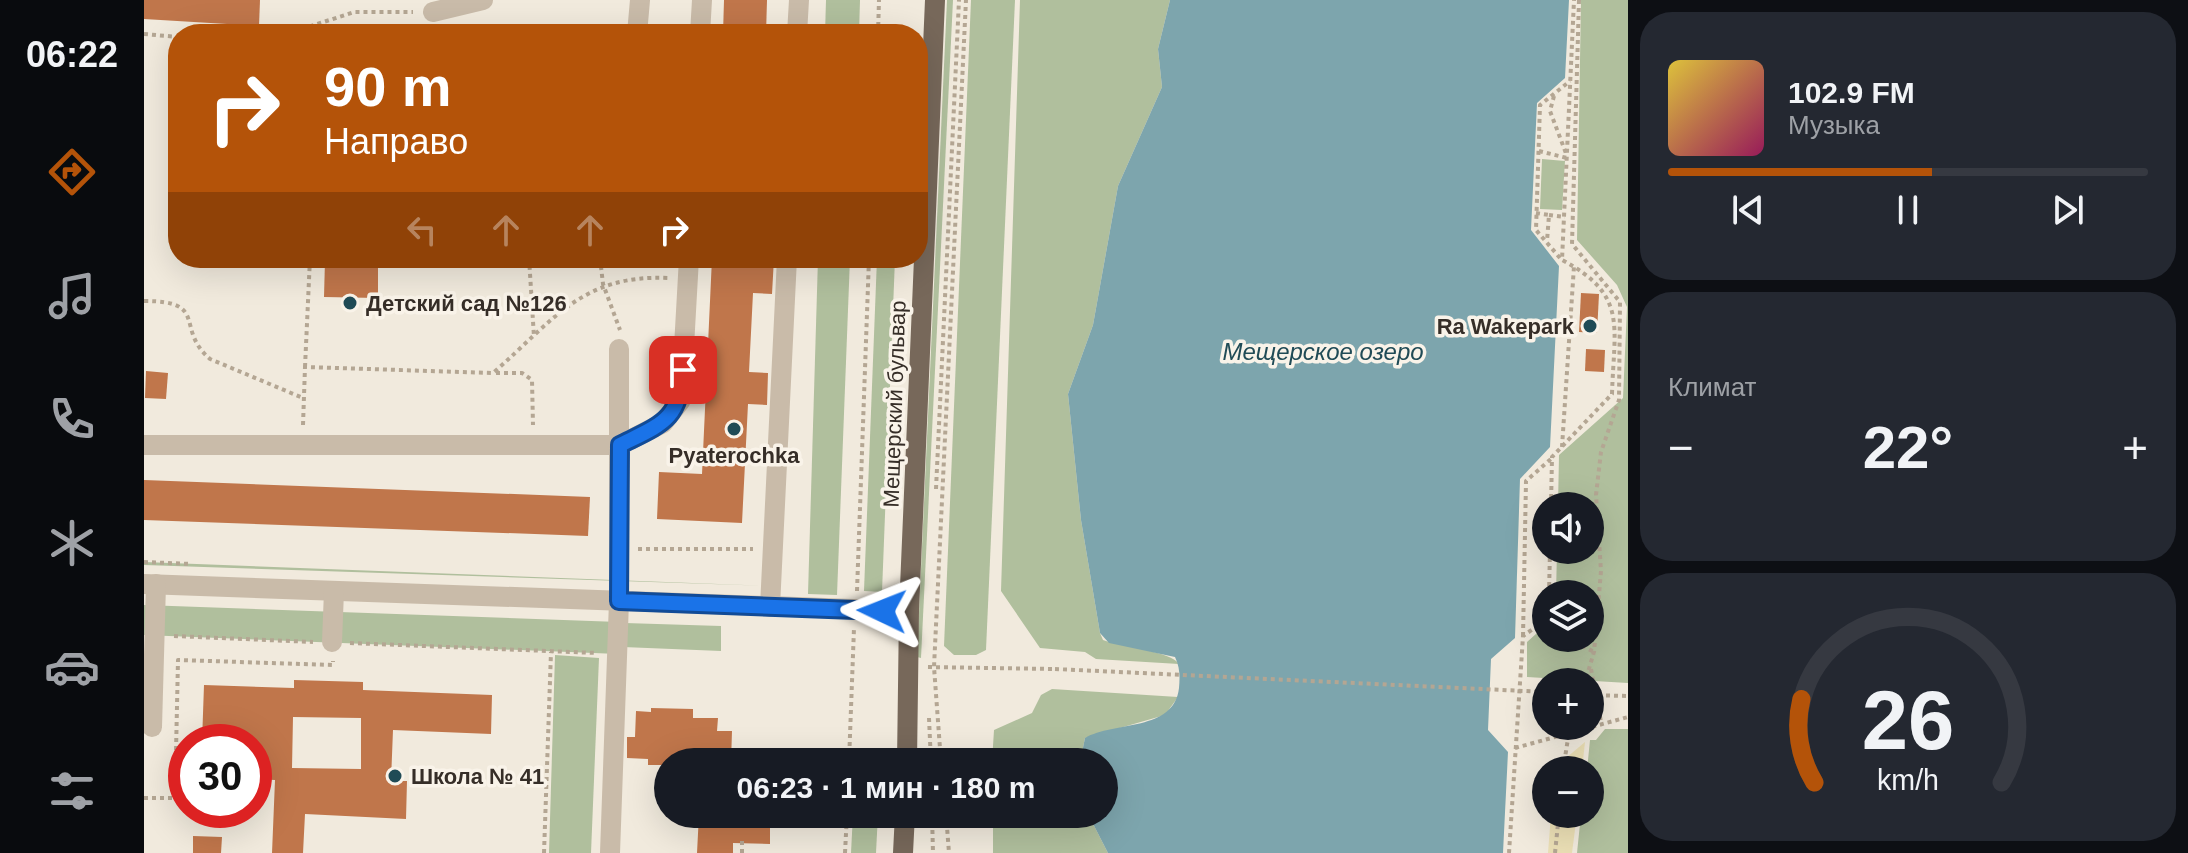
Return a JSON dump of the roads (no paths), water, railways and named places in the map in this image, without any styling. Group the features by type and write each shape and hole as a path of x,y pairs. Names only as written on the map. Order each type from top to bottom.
{"main road":[{"name":"Мещерский бульвар","path":"928,164 935,0"},
{"name":"Мещерский бульвар","path":"907,748 909,611 924,268"},
{"path":"903,853 904,828"}],"street":[{"path":"433,12 483,0"},
{"path":"638,24 640,0"},
{"path":"701,24 702,0"},
{"path":"798,24 799,0"},
{"path":"144,445 620,445 663,423 681,400 689,268"},
{"path":"770,607 786,268"},
{"path":"610,853 620,549 619,349"},
{"path":"152,727 155,635 150,584 909,611"},
{"path":"332,642 334,591"}],"water":[{"name":"Мещерское озеро","path":"1170,0 1569,0 1565,78 1537,103 1531,230 1559,266 1550,447 1520,479 1515,638 1491,659 1488,730 1508,752 1503,853 1108,853 1095,828 1118,828 1118,748 1083,748 1085,738 1155,719 1175,702 1179,688 1175,657 1109,643 1100,633 1081,520 1068,394 1093,325 1118,186 1162,87 1158,49"}],"place":[{"name":"Детский сад №126","path":"350,303"},
{"name":"Ra Wakepark","path":"1590,326"},
{"name":"Pyaterochka","path":"734,429"},
{"name":"Школа № 41","path":"395,776"}]}
